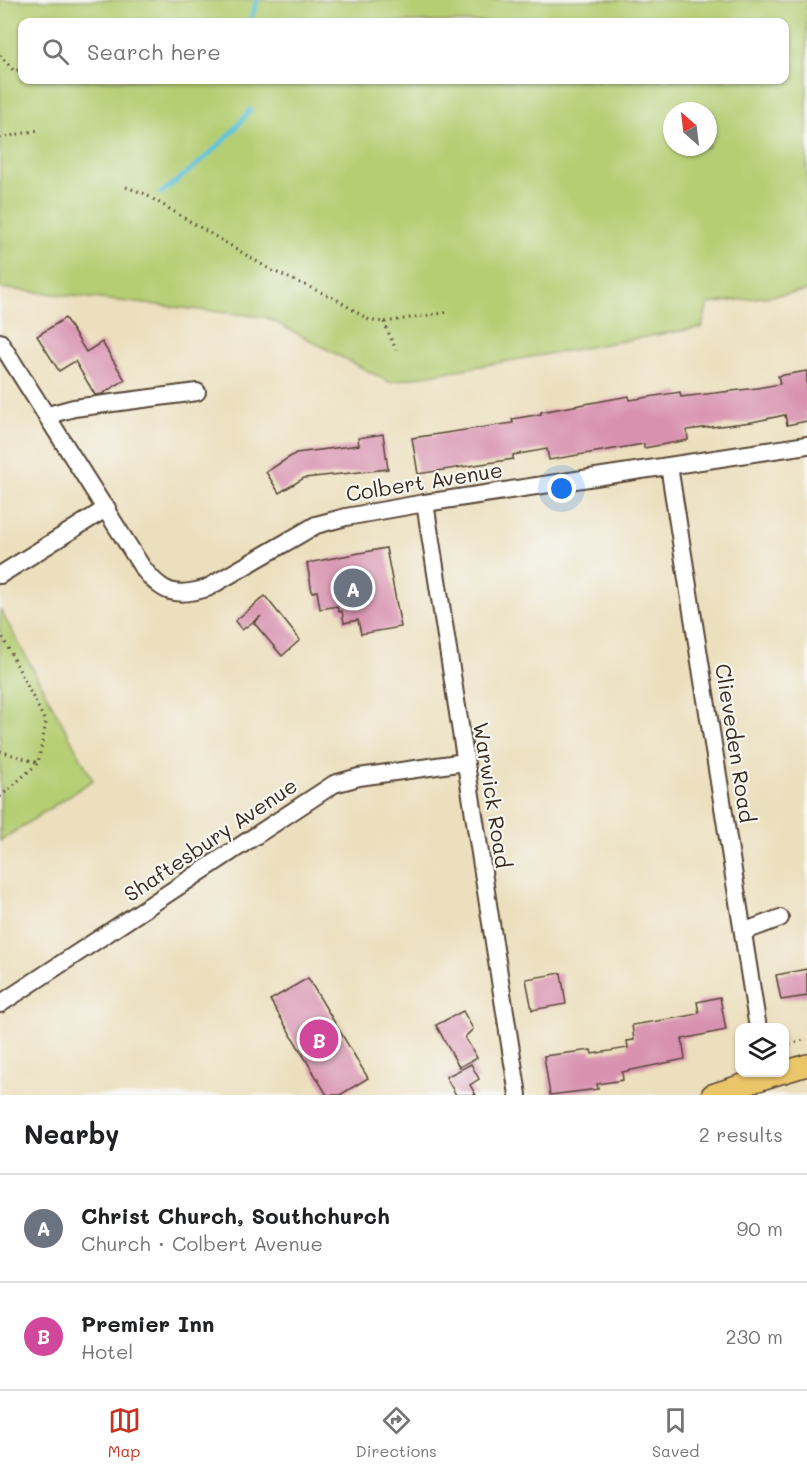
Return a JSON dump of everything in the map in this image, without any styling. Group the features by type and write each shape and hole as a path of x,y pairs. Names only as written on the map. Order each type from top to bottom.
{"main road":[{"path":"789,1070 807,1065"},
{"path":"712,1095 766,1077"}],"street":[{"name":"Colbert Avenue","path":"0,342 152,580 171,593 190,593 215,584 324,522 425,503 807,446"},
{"path":"48,415 74,408 197,392"},
{"name":"Clieveden Road","path":"669,466 757,1023"},
{"name":"Warwick Road","path":"425,503 518,1095"},
{"path":"0,575 107,508"},
{"name":"Shaftesbury Avenue","path":"0,1004 334,784 359,777 465,762"},
{"path":"743,932 780,918"}],"path":[{"path":"0,55 14,72 18,70"},
{"path":"0,138 39,130"},
{"path":"126,187 142,193 271,270 336,299 369,320 384,322 450,312"},
{"path":"384,322 396,350"},
{"path":"0,632 46,723 38,763 0,797"},
{"path":"0,751 38,763"},
{"path":"789,1044 807,1039"}],"green space":[{"path":"0,0 807,0 807,291 708,304 702,327 389,382 266,317 0,288"},
{"path":"0,609 93,780 0,841"}],"building":[{"path":"65,318 86,352 102,342 125,380 102,394 95,395 75,361 59,371 37,336"},
{"path":"807,371 807,421 787,425 785,415 752,422 687,430 688,440 644,448 644,444 549,460 547,449 513,455 513,459 418,474 412,438 513,423 512,419 541,414 541,412 629,396 630,400 680,392 681,397 757,388 780,384 778,376"},
{"path":"383,434 388,469 304,478 279,493 266,472 296,453 359,445 358,438"},
{"path":"386,548 401,627 361,634 358,620 344,623 342,611 339,612 337,606 320,609 317,591 312,592 307,563"},
{"path":"265,596 300,640 282,656 254,623 261,616 242,630 235,621"},
{"path":"807,969 807,996 781,1000 776,975"},
{"path":"561,973 566,1004 532,1010 526,979"},
{"path":"308,978 368,1078 340,1095 327,1095 270,1000"},
{"path":"720,997 726,1030 682,1039 685,1059 622,1072 623,1080 597,1084 598,1089 550,1095 544,1056 591,1050 592,1054 628,1048 627,1041 634,1040 632,1025 699,1013 697,1002"},
{"path":"463,1011 473,1029 465,1037 477,1058 459,1067 436,1025"},
{"path":"471,1064 479,1079 470,1085 476,1095 456,1095 446,1077"}],"waterway":[{"path":"251,18 257,0"},
{"path":"161,193 220,144 250,110"}],"place":[{"name":"Christ Church, Southchurch","path":"353,588"},
{"name":"Premier Inn","path":"319,1039"}]}
